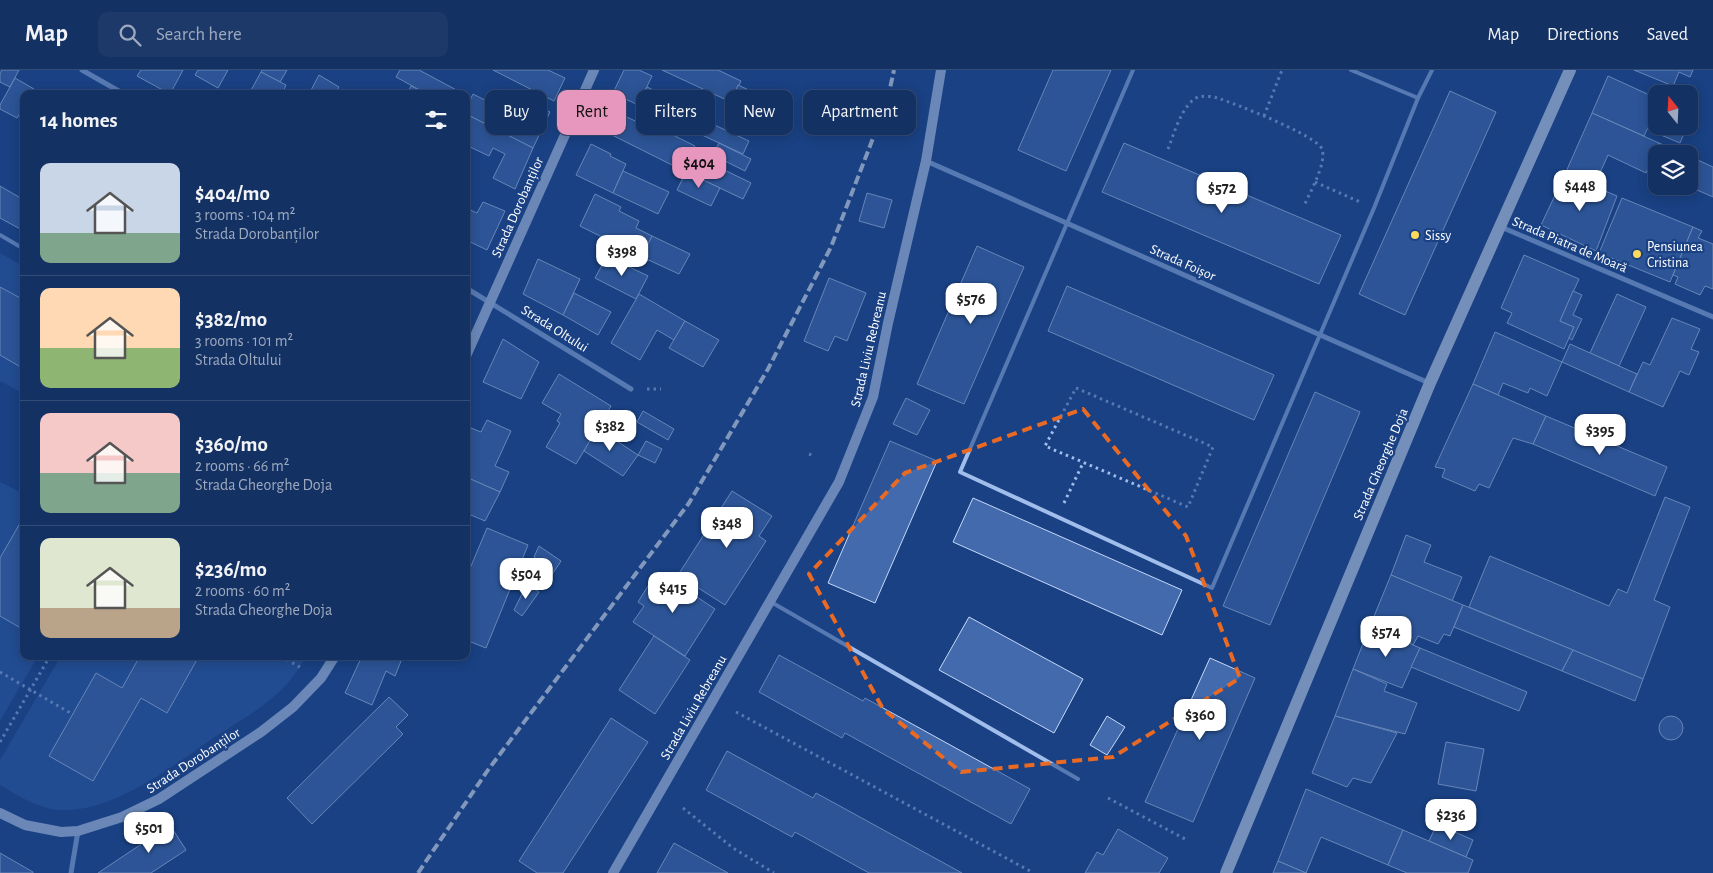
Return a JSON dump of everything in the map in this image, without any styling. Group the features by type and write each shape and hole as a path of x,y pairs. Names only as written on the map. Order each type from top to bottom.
{"main road":[{"name":"Strada Gheorghe Doja","path":"1226,873 1430,383 1570,70"}],"street":[{"path":"82,70 117,90"},
{"name":"Strada Dorobanților","path":"470,347 594,70"},
{"name":"Strada Liviu Rebreanu","path":"614,873 839,482 873,397 888,323 926,161 941,70"},
{"name":"Strada Foișor","path":"926,161 1430,383"},
{"name":"Strada Piatra de Moară","path":"1501,227 1713,317"},
{"name":"Strada Oltului","path":"470,290 631,389"},
{"name":"Strada Dorobanților","path":"0,813 25,825 61,832 78,831 122,817 159,799 261,732 293,707 321,678 332,660"},
{"path":"71,873 78,831"}],"lane":[{"path":"1133,70 960,472 1212,588 1374,208 1418,98 1432,70"},
{"path":"1351,70 1418,98"},
{"path":"0,235 20,247"},
{"path":"769,601 1078,779"}],"path":[{"path":"1264,116 1282,70"},
{"path":"1168,149 1187,106 1199,97 1215,97 1264,116 1310,138 1322,148 1323,162 1304,206"},
{"path":"1315,182 1374,208"},
{"path":"1076,388 1213,447 1188,507 1083,463 1046,446 1076,388"},
{"path":"808,454 814,456"},
{"path":"1057,517 1083,463"},
{"path":"0,742 48,660"},
{"path":"288,660 308,671"},
{"path":"0,672 72,714"},
{"path":"736,712 1030,871"},
{"path":"1108,798 1188,840"},
{"path":"683,808 734,848 774,873"}],"highlighted area":[{"path":"1083,409 1186,536 1240,678 1113,757 961,772 883,709 809,574 905,473"}],"shaded area":[{"path":"0,253 20,265 20,392 0,381"},
{"path":"0,482 20,492 20,660 36,660 0,721"},
{"path":"59,660 304,660 288,683 266,703 144,784 124,795 103,803 63,810 38,805 0,785 0,760"}],"building":[{"path":"2,70 19,70 10,87 0,82"},
{"path":"141,70 183,70 172,90 163,90 137,76"},
{"path":"198,70 228,70 218,88 195,75"},
{"path":"262,70 287,70 280,82 261,72"},
{"path":"400,70 419,70 456,90 420,90 396,77"},
{"path":"493,70 548,70 565,78 559,90 557,90 554,101 547,97 547,90 532,90"},
{"path":"624,70 639,70 652,76 645,90 636,90 636,104 626,99 626,90 614,90"},
{"path":"662,70 718,70 741,81 737,90 725,90 725,99 715,95 715,90 705,90"},
{"path":"1053,70 1111,70 1066,171 1018,150"},
{"path":"1634,70 1693,70 1690,77 1679,72 1673,85"},
{"path":"261,72 286,85 284,90 251,90"},
{"path":"319,75 339,87 337,90 311,90"},
{"path":"1608,76 1648,94 1648,127 1644,136 1592,113"},
{"path":"15,78 34,89 20,90 20,113 17,118 0,109 0,105"},
{"path":"738,85 749,90 736,90"},
{"path":"411,86 419,90 409,90"},
{"path":"1450,91 1496,112 1405,315 1359,294"},
{"path":"473,94 485,100 485,124 470,116 470,100"},
{"path":"1592,113 1659,143 1658,145 1648,145 1648,168 1646,173 1608,155 1594,186 1565,174"},
{"path":"470,116 485,124 485,135 507,135 533,148 515,189 493,178 505,154 493,148 489,156 470,147"},
{"path":"626,117 636,121 636,135 673,135 695,146 690,156 693,157 686,172 612,135 626,135"},
{"path":"715,125 725,130 725,135 736,135 749,141 743,154 702,135 715,135"},
{"path":"507,135 539,135 533,148"},
{"path":"1661,135 1683,135 1680,143"},
{"path":"719,143 751,159 745,171 713,155"},
{"path":"1124,143 1341,235 1319,284 1102,192"},
{"path":"591,144 626,164 613,193 576,175"},
{"path":"694,155 751,183 743,199 686,172"},
{"path":"1698,160 1713,167 1713,197 1698,190"},
{"path":"623,171 669,192 658,214 613,193"},
{"path":"686,172 720,188 711,206 677,190"},
{"path":"1565,174 1617,196 1596,251 1541,225"},
{"path":"0,186 20,198 20,229 0,218"},
{"path":"867,193 892,200 884,228 859,221"},
{"path":"595,194 621,207 619,211 639,221 636,228 652,236 642,257 580,226"},
{"path":"1622,198 1693,227 1670,282 1599,253"},
{"path":"483,202 505,211 487,250 470,242 470,210 477,213"},
{"path":"1693,227 1702,231 1698,238 1713,244 1713,289 1705,286 1700,295 1675,284 1678,277 1673,275"},
{"path":"652,236 690,254 679,274 642,257"},
{"path":"977,246 1024,267 964,404 917,384"},
{"path":"1524,255 1579,279 1560,321 1574,327 1564,349 1507,323 1512,313 1501,308"},
{"path":"607,256 648,276 636,299 595,278"},
{"path":"538,259 580,279 563,315 523,294"},
{"path":"829,278 866,293 847,341 835,336 828,351 804,341"},
{"path":"1067,286 1274,375 1254,420 1048,331"},
{"path":"0,287 20,298 20,367 0,355"},
{"path":"1573,291 1582,295 1573,315 1582,319 1572,340 1569,338 1574,327 1560,321"},
{"path":"574,293 611,312 598,335 563,315"},
{"path":"639,294 685,321 674,340 657,330 640,360 611,343"},
{"path":"1617,294 1646,307 1619,366 1590,353"},
{"path":"1672,318 1700,329 1691,349 1699,352 1689,375 1680,371 1663,407 1629,392 1643,362 1650,365"},
{"path":"685,321 719,340 703,367 669,348"},
{"path":"1495,332 1562,362 1547,396 1530,388 1528,393 1503,383 1498,395 1473,384"},
{"path":"503,339 539,362 521,399 483,382"},
{"path":"1570,344 1637,374 1629,392 1562,362"},
{"path":"559,374 611,406 576,464 546,447 560,423 557,421 561,414 542,403"},
{"path":"1473,384 1546,416 1533,444 1513,438 1489,488 1479,484 1475,491 1442,477 1445,469 1435,467"},
{"path":"1315,392 1360,412 1270,625 1223,606"},
{"path":"906,398 930,410 917,435 893,424"},
{"path":"643,411 674,429 668,440 637,422"},
{"path":"1546,416 1667,467 1655,496 1533,444"},
{"path":"487,420 511,431 495,466 509,472 500,492 470,479 470,430 471,428 481,432"},
{"path":"597,428 638,455 623,476 584,451"},
{"path":"646,441 662,449 655,463 638,455"},
{"path":"890,441 937,461 875,603 828,583"},
{"path":"470,479 500,492 485,521 470,515"},
{"path":"732,491 772,516 759,536 766,541 725,605 678,575"},
{"path":"1665,497 1690,507 1654,600 1670,607 1643,679 1469,607 1490,556 1609,606 1618,589 1627,593"},
{"path":"973,498 1182,590 1162,635 953,542"},
{"path":"20,523 19,627 0,616 0,558"},
{"path":"487,528 528,545 486,648 470,642 470,568"},
{"path":"1406,535 1431,545 1424,562 1462,577 1452,601 1391,575"},
{"path":"539,546 561,561 549,579 535,569 541,562 534,557"},
{"path":"664,575 715,609 685,656 633,622 644,606 638,602 651,581 658,585"},
{"path":"1391,575 1463,605 1450,636 1444,634 1438,644 1418,636 1413,645 1370,626"},
{"path":"527,584 539,592 522,616 514,610"},
{"path":"1463,605 1573,650 1562,671 1454,627"},
{"path":"969,617 1083,679 1054,733 939,670"},
{"path":"1370,626 1420,648 1402,688 1353,669"},
{"path":"654,636 690,660 655,714 619,690"},
{"path":"1420,648 1527,692 1519,711 1411,667"},
{"path":"1573,650 1643,679 1635,701 1562,671"},
{"path":"779,655 863,701 865,698 1030,789 1011,824 845,733 842,738 759,692"},
{"path":"1210,658 1255,678 1193,822 1145,802"},
{"path":"138,660 197,660 167,713 141,698 93,781 49,756 96,673 122,688"},
{"path":"360,660 401,660 395,676 386,671 372,705 345,693"},
{"path":"1353,669 1387,684 1384,691 1417,703 1405,734 1335,716"},
{"path":"389,697 408,715 396,727 403,734 312,824 287,798"},
{"path":"1107,716 1125,727 1107,755 1090,745"},
{"path":"1335,716 1397,733 1371,783 1353,778 1347,787 1312,773"},
{"path":"1671,716 1679,720 1683,728 1679,736 1671,740 1663,736 1659,728 1663,720"},
{"path":"611,718 648,742 563,873 537,873 519,861"},
{"path":"1446,742 1484,749 1476,791 1438,784"},
{"path":"727,751 813,798 816,793 962,873 869,873 795,832 792,837 706,790"},
{"path":"1306,789 1403,830 1388,865 1321,837 1306,873 1278,861"},
{"path":"1437,824 1473,840 1466,857 1429,841"},
{"path":"170,825 186,850 151,873 98,873"},
{"path":"1118,829 1168,858 1159,873 1085,873 1097,852 1103,855"},
{"path":"1403,830 1473,860 1468,873 1407,873 1388,865"},
{"path":"674,843 728,873 657,873"},
{"path":"0,853 33,872 33,873 0,873"},
{"path":"1278,861 1306,873 1273,873"}],"railway":[{"path":"418,873 488,770 689,503 768,369 831,247 887,102 894,70"}],"place":[{"name":"Sissy","path":"1415,235"},
{"name":"Pensiunea Cristina","path":"1637,254"}]}
